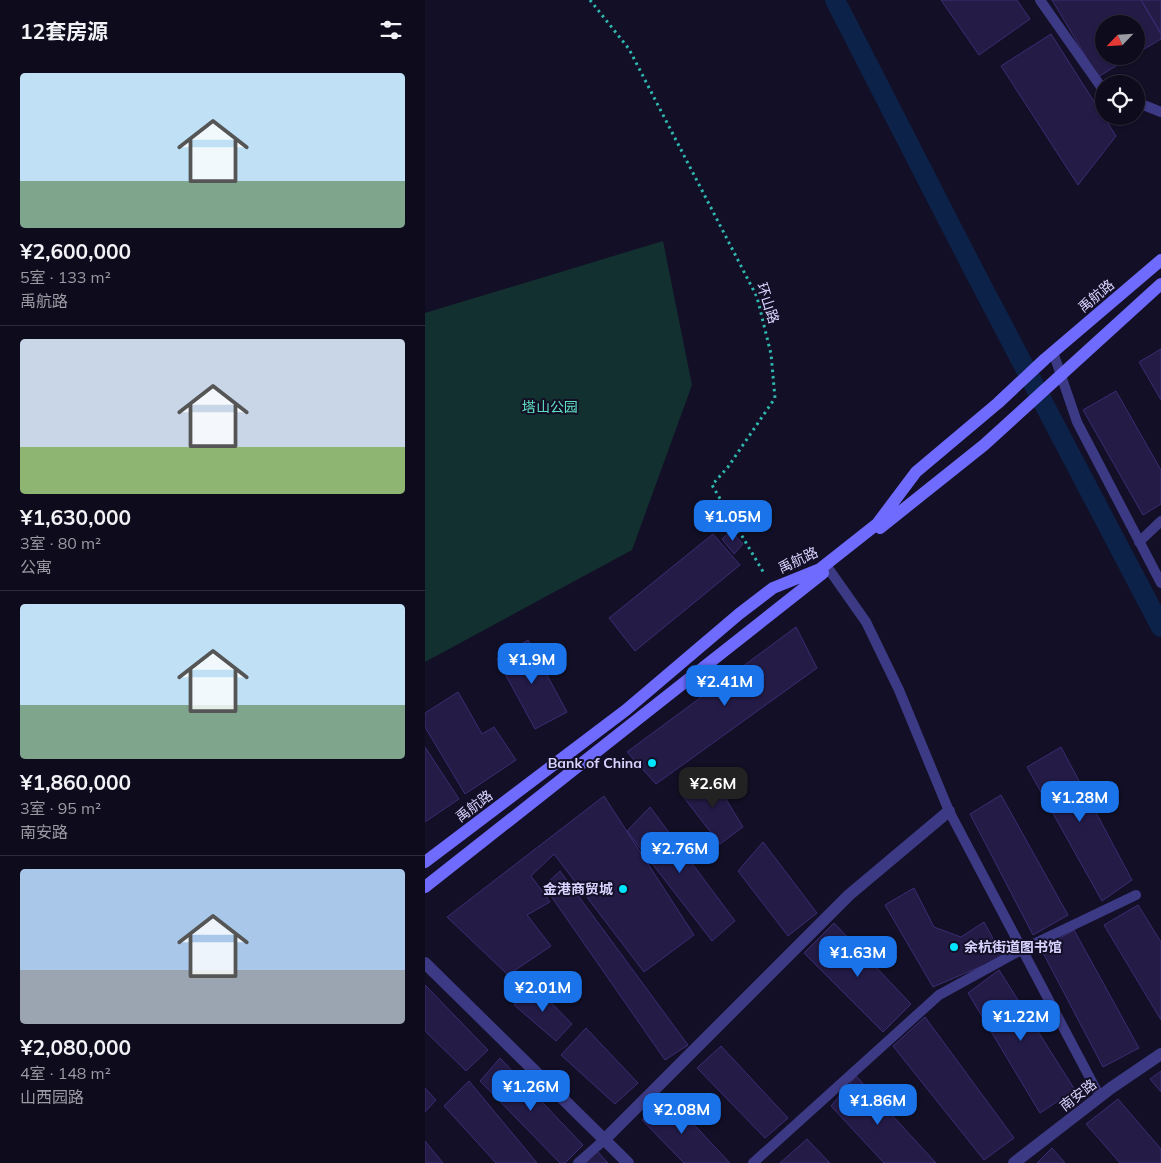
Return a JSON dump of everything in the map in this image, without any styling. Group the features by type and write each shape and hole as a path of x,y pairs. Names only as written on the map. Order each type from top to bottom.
{"main road":[{"name":"禹航路","path":"425,862 626,710 739,614 773,588 820,569 877,524 916,472 1161,260"},
{"name":"禹航路","path":"425,887 984,445 1161,284"}],"street":[{"path":"604,1141 849,895 949,811"},
{"path":"425,963 628,1163"},
{"name":"南安路","path":"1014,1163 1100,1097 1161,1054"}],"lane":[{"path":"1040,0 1095,78"},
{"path":"1145,106 1161,112"},
{"path":"1049,356 1077,422 1161,584"},
{"path":"1139,542 1161,521"},
{"path":"828,568 866,622 899,690 949,811 1100,1097"},
{"path":"753,1163 939,995 1021,950 1136,895"},
{"path":"577,1163 604,1141"}],"path":[{"name":"环山路","path":"590,0 629,49 757,297 771,354 775,398 728,467 712,485 773,588"}],"green space":[{"name":"塔山公园","path":"663,241 692,385 632,550 425,662 425,313"}],"building":[{"path":"941,0 1017,0 1030,19 979,55"},
{"path":"1052,0 1141,0 1161,34 1161,39 1145,49 1145,15 1095,15 1095,65 1117,65 1101,75 1097,75"},
{"path":"1141,0 1161,0 1161,33"},
{"path":"1051,34 1095,103 1095,125 1109,125 1116,136 1078,185 1001,66"},
{"path":"1161,349 1161,400 1139,362"},
{"path":"1116,391 1161,470 1161,504 1143,515 1083,410"},
{"path":"731,531 743,544 734,554 722,539"},
{"path":"713,534 740,565 635,651 609,618"},
{"path":"796,627 817,668 656,784 627,752"},
{"path":"528,640 567,712 535,729 497,659"},
{"path":"458,692 482,734 494,727 516,760 465,794 425,727 425,713"},
{"path":"425,747 459,799 425,822"},
{"path":"1061,747 1132,880 1102,901 1027,767"},
{"path":"711,775 743,827 720,844 681,794"},
{"path":"1001,795 1068,915 1033,935 970,814"},
{"name":"金港商贸城","path":"604,796 694,935 644,972 554,854 531,876 550,902 527,915 551,946 508,975 447,917"},
{"path":"650,807 735,921 712,941 627,831"},
{"path":"763,842 817,913 788,936 738,871"},
{"path":"560,871 688,1045 665,1060 544,886"},
{"name":"余杭街道图书馆","path":"914,888 934,927 961,937 984,922 1003,957 933,987 885,905"},
{"path":"1138,905 1161,942 1161,1020 1104,925"},
{"path":"834,923 911,1004 883,1032 804,953"},
{"path":"1074,930 1139,1048 1103,1067 1041,949"},
{"path":"999,970 1075,1090 1040,1113 968,993"},
{"path":"425,985 488,1050 466,1071 425,1031"},
{"path":"534,985 572,1024 556,1041 514,1005"},
{"path":"925,1017 1014,1138 984,1160 893,1046"},
{"path":"586,1028 638,1083 615,1104 561,1055"},
{"path":"721,1046 788,1118 765,1138 697,1068"},
{"path":"500,1058 583,1145 565,1163 560,1163 480,1081"},
{"path":"1161,1071 1161,1092 1150,1079"},
{"path":"856,1076 936,1163 884,1163 831,1106"},
{"path":"469,1081 537,1163 496,1163 444,1106"},
{"path":"425,1088 436,1100 425,1112"},
{"path":"667,1096 730,1163 684,1163 642,1120"},
{"path":"1118,1099 1161,1149 1161,1163 1120,1163 1086,1124"},
{"path":"807,1139 830,1163 780,1163"},
{"path":"425,1141 443,1163 425,1163"},
{"path":"1052,1148 1065,1163 1037,1163"},
{"path":"597,1151 608,1163 586,1163"}],"waterway":[{"path":"835,0 972,267 1161,627"}],"place":[{"name":"Bank of China","path":"652,763"},
{"name":"金港商贸城","path":"623,889"},
{"name":"余杭街道图书馆","path":"954,947"}]}
